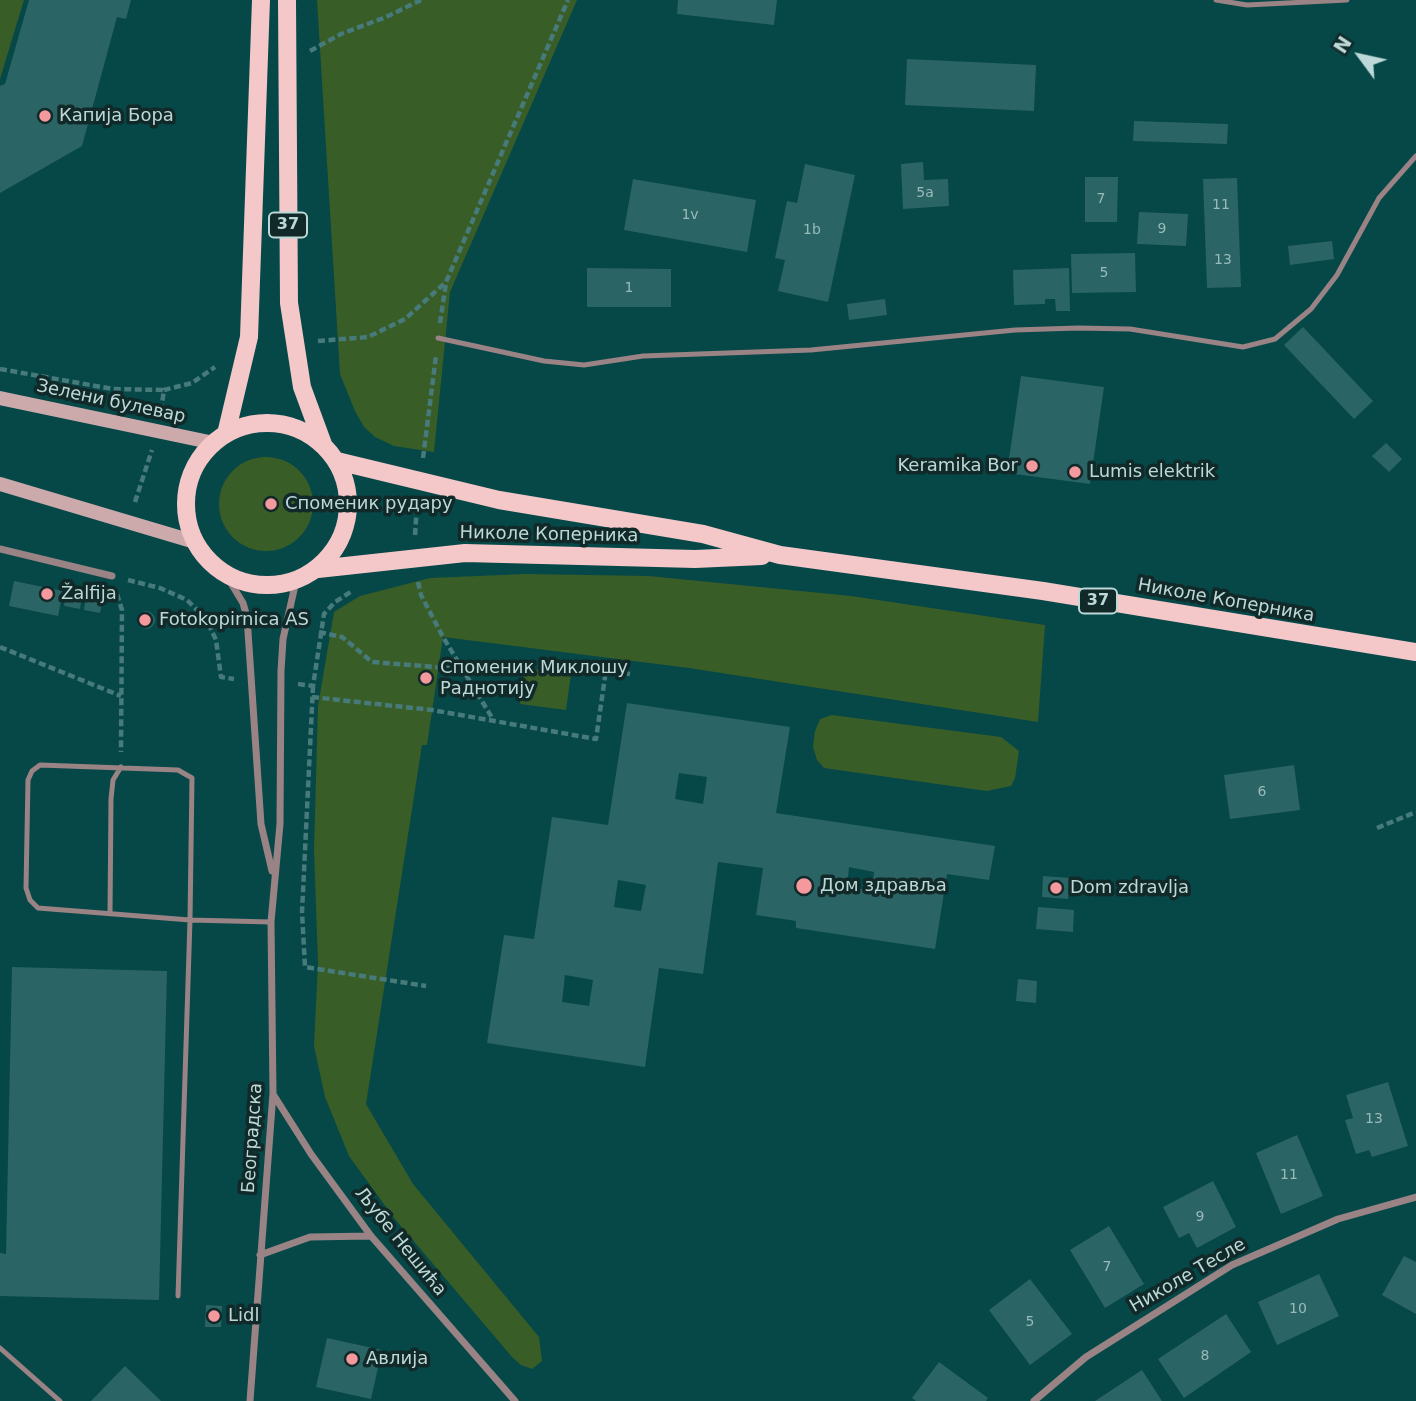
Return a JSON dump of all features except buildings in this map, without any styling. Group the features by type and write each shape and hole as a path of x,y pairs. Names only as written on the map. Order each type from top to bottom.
{"main road":[{"name":"37","path":"220,438 249,337 261,0"},
{"name":"37","path":"287,0 289,292 293,340 306,400 323,444"},
{"name":"37","path":"282,424 303,431 323,444 337,461 347,486 346,526 335,550 317,569 296,580 261,586 226,575 208,561 195,542 186,516 187,489 197,464 220,438 247,425 282,424"},
{"name":"Николе Коперника","path":"337,461 499,500 703,534 780,555 1044,591 1416,652"},
{"name":"Николе Коперника","path":"317,569 465,553 695,559 780,555"}],"street":[{"name":"Зелени булевар","path":"0,398 220,438"},
{"path":"0,484 195,542"},
{"path":"0,549 112,576"},
{"name":"Београдска","path":"226,575 243,603 247,617 261,824 274,876"},
{"name":"Београдска","path":"250,1401 273,1093 271,922 280,824 283,639 296,580"},
{"name":"Љубе Нешића","path":"273,1093 311,1154 371,1236 515,1401"},
{"name":"Николе Тесле","path":"1034,1401 1096,1350 1232,1265 1338,1219 1416,1197"},
{"path":"260,1255 310,1237 371,1236"}],"lane":[{"path":"1216,0 1247,5 1347,0"},
{"path":"438,338 544,361 583,365 643,356 811,350 1015,330 1078,328 1130,329 1243,347 1275,339 1311,309 1337,275 1380,198 1416,156"},
{"path":"178,1296 190,920 192,778 178,769 40,765 32,771 29,780 26,888 30,900 38,908 190,920 271,922"},
{"path":"110,915 111,799 113,780 121,767"},
{"path":"0,1348 60,1401"}],"path":[{"path":"286,64 341,34 421,0"},
{"path":"293,340 333,341 368,337 405,319 446,282 568,0"},
{"path":"0,369 113,389 164,390"},
{"path":"417,575 421,595 494,721"},
{"path":"319,632 342,637 372,662 462,669"},
{"path":"0,647 121,696"},
{"path":"312,697 432,710 596,739 606,670 630,674"},
{"path":"313,686 302,912 305,967 426,986"},
{"path":"1377,828 1416,812"}],"green space":[{"path":"0,0 24,0 0,79"},
{"path":"317,0 577,0 450,292 434,452 394,446 375,437 364,427 355,411 340,374"},
{"path":"266,457 284,461 299,471 309,486 313,504 309,522 299,537 284,547 266,551 248,547 233,537 223,522 219,504 223,486 233,471 248,461"},
{"path":"526,574 649,576 851,596 1045,625 1038,722 689,668 443,637 427,745 422,745 366,1104 413,1184 539,1337 542,1361 532,1369 521,1365 512,1357 394,1218 349,1156 325,1097 314,1046 318,963 314,849 318,706 334,612 360,596 430,578"},
{"path":"525,668 571,674 566,710 520,704"},
{"path":"832,715 1001,737 1019,751 1015,778 1011,786 987,791 824,768 817,760 813,747 815,731 820,719"}],"place":[{"name":"Капија Бора","path":"45,116"},
{"name":"Keramika Bor","path":"1032,466"},
{"name":"Lumis elektrik","path":"1075,472"},
{"name":"Споменик рудару","path":"271,504"},
{"name":"Žalfija","path":"47,594"},
{"name":"Fotokopirnica AS","path":"145,620"},
{"name":"Споменик Миклошу Раднотију","path":"426,678"},
{"name":"Дом здравља","path":"804,886"},
{"name":"Dom zdravlja","path":"1056,888"},
{"name":"Lidl","path":"214,1316"},
{"name":"Авлија","path":"352,1359"}]}
